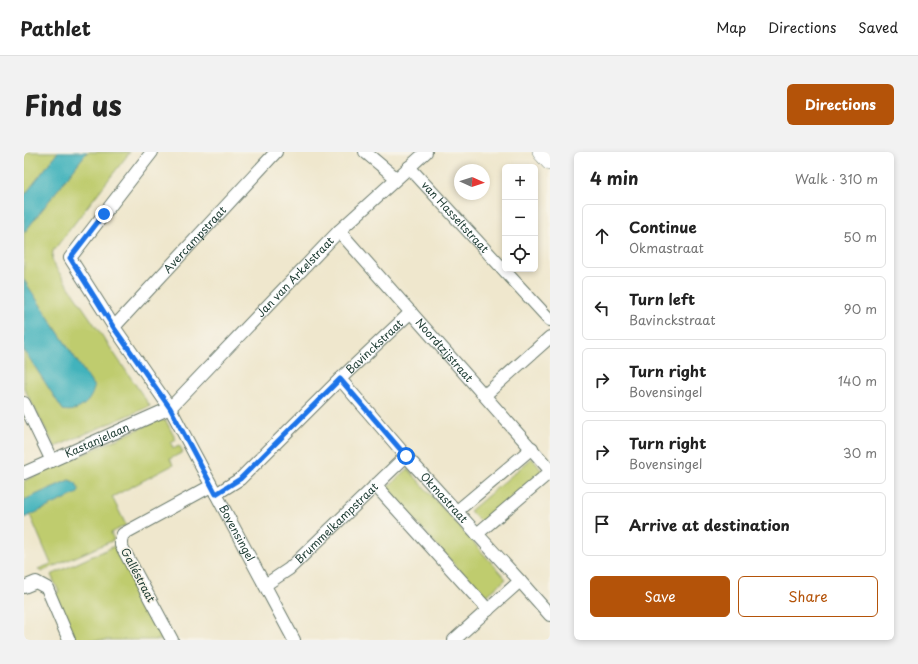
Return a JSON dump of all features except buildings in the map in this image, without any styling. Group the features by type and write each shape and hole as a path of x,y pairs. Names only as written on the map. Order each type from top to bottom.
{"street":[{"name":"Bovensingel","path":"152,152 70,258 114,328 170,408 294,640"},
{"name":"Avercampstraat","path":"114,328 276,152"},
{"path":"366,152 396,178"},
{"name":"Jan van Arkelstraat","path":"170,408 339,231 426,152"},
{"path":"541,152 550,162"},
{"name":"van Hasseltstraat","path":"409,167 550,320"},
{"name":"Noordtzijstraat","path":"339,231 532,448 550,471"},
{"name":"Bavinckstraat","path":"213,490 240,479 340,379 411,312"},
{"path":"485,395 550,337"},
{"name":"Okmastraat","path":"340,379 406,456 550,615"},
{"path":"24,403 52,461"},
{"name":"Kastanjelaan","path":"24,473 170,408"},
{"path":"457,511 532,448"},
{"name":"Brummelkampstraat","path":"265,585 289,569 406,456"},
{"path":"477,534 550,471"},
{"path":"375,485 488,610"},
{"name":"Galléstraat","path":"172,640 121,546 121,540 124,534 213,490"},
{"path":"454,640 520,581"},
{"path":"24,587 36,582 47,588 69,640"}],"green space":[{"path":"24,152 58,152 24,196"},
{"path":"87,152 130,152 53,251 52,259 56,268 150,406 55,447 24,388 24,350 63,410 72,410 85,404 94,387 24,280 24,233"},
{"path":"159,420 166,421 176,440 171,443 173,448 179,445 183,452 170,459 173,465 112,497 126,525 111,533 114,540 41,572 38,569 51,564 30,515 77,493 78,489 75,483 69,480 24,500 24,481"},
{"path":"532,458 542,471 482,523 470,511"},
{"path":"408,469 506,579 484,598 386,488"},
{"path":"117,545 168,640 74,640 53,594 59,592 51,575"}],"water":[{"path":"58,152 87,152 24,233 24,196"},
{"path":"24,280 94,387 90,397 79,408 69,411 63,410 24,350"},
{"path":"69,480 76,483 79,490 78,493 24,518 24,500"}],"route":[{"path":"104,214 70,258 114,328 170,408 216,494 240,479 340,379 406,456"}]}
